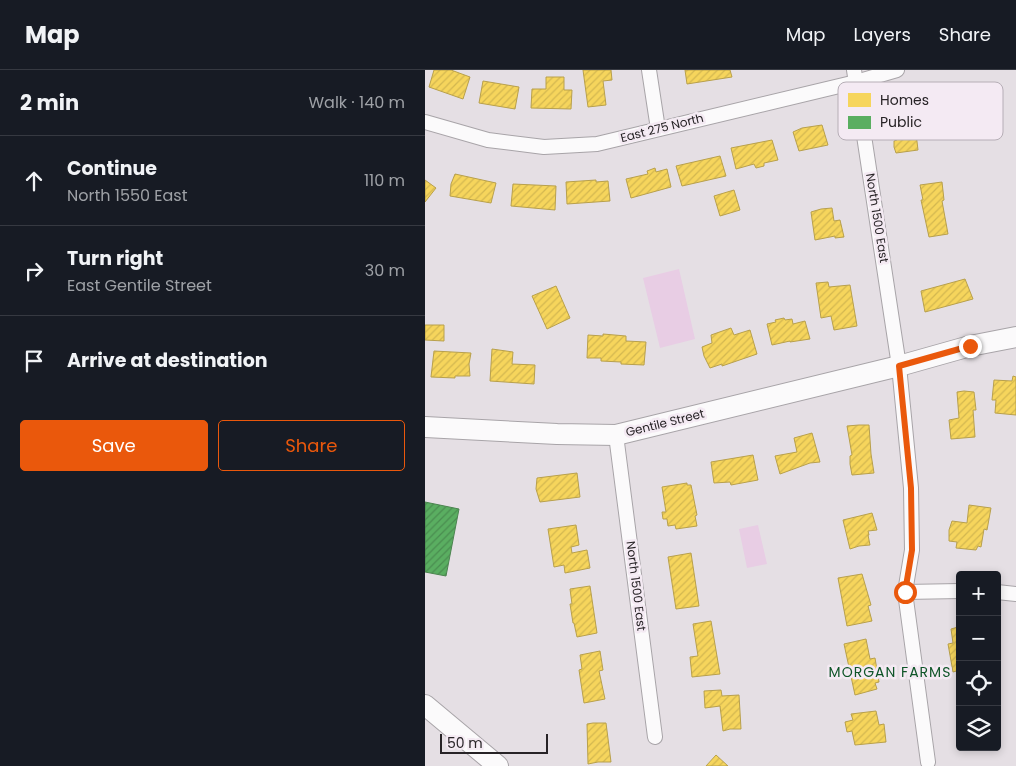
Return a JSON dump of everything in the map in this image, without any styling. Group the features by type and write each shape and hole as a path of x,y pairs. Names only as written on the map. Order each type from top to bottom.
{"street":[{"path":"649,70 658,129"},
{"name":"East 275 North","path":"425,122 488,140 544,147 597,144 855,76 897,70"},
{"name":"North 1500 East","path":"865,140 899,366 911,488 912,550 905,592 928,762"},
{"name":"Gentile Street","path":"425,427 616,435 899,366 970,346 1016,337"},
{"name":"North 1500 East","path":"616,435 655,737"},
{"path":"905,592 956,591"},
{"path":"1001,592 1016,594"},
{"path":"425,705 498,766"}],"shaded area":[{"path":"679,269 695,339 660,348 643,278"},
{"path":"758,525 767,564 747,568 739,529"}],"building: Homes":[{"path":"434,70 451,70 470,77 463,99 429,87"},
{"path":"583,70 611,70 612,80 603,81 606,105 588,107"},
{"path":"685,70 730,70 732,77 687,84"},
{"path":"546,77 564,77 564,90 572,90 571,109 531,108 532,89 546,89"},
{"path":"483,81 519,87 515,109 479,103"},
{"path":"822,125 828,145 799,151 793,132 802,128"},
{"path":"772,140 778,160 764,163 764,166 756,168 754,164 736,169 731,148"},
{"path":"917,140 918,150 896,153 894,141"},
{"path":"720,156 726,176 682,186 676,166"},
{"path":"655,168 656,172 667,169 671,187 631,198 626,179 648,174 647,171"},
{"path":"455,174 496,183 491,203 450,196 451,184"},
{"path":"425,180 436,188 425,202"},
{"path":"596,180 596,182 608,181 610,201 567,204 566,182"},
{"path":"942,182 944,200 942,201 948,234 929,237 921,200 923,200 920,185"},
{"path":"513,184 556,186 555,210 511,206"},
{"path":"734,190 740,210 720,216 714,196"},
{"path":"832,208 834,221 840,220 844,237 835,238 835,236 815,240 811,212"},
{"path":"965,279 973,299 925,312 921,291"},
{"path":"828,282 829,287 850,285 857,326 834,330 831,316 821,318 816,283"},
{"path":"556,286 570,318 547,329 532,296"},
{"path":"784,318 785,320 792,319 793,324 805,321 810,339 772,345 767,324"},
{"path":"425,325 444,325 444,341 425,340"},
{"path":"731,328 734,335 750,330 757,354 722,366 722,364 710,368 702,347 712,343 711,335"},
{"path":"603,334 626,336 626,341 646,342 644,365 621,364 621,362 601,361 601,358 587,358 588,335 603,336"},
{"path":"492,349 513,352 512,364 535,365 534,384 490,381"},
{"path":"434,351 471,353 469,364 470,376 455,376 455,378 431,377"},
{"path":"1013,376 1016,377 1016,415 995,413 996,400 992,400 994,380 1012,381"},
{"path":"957,392 974,392 976,410 973,410 975,437 951,439 949,420 959,418"},
{"path":"869,425 874,473 852,475 850,456 852,455 847,426"},
{"path":"812,433 820,462 810,463 780,474 775,456 797,452 794,438"},
{"path":"753,455 758,480 731,485 730,482 714,483 711,462"},
{"path":"577,473 580,497 540,502 536,489 537,478"},
{"path":"687,483 687,485 691,485 697,515 695,516 697,526 676,529 675,525 668,526 667,519 663,519 662,512 666,512 662,487"},
{"path":"969,505 991,508 987,530 984,529 981,547 978,546 976,550 956,548 957,542 949,541 949,530 952,521 967,523"},
{"path":"872,513 877,530 868,531 870,545 850,549 843,520"},
{"path":"576,525 579,545 571,547 572,553 587,550 590,568 565,573 564,565 554,567 548,529"},
{"path":"691,553 699,606 676,609 668,557"},
{"path":"862,574 871,605 868,606 872,621 847,626 838,578"},
{"path":"590,586 597,633 577,637 570,604 572,604 570,589"},
{"path":"711,621 720,674 692,677 690,657 698,656 693,624"},
{"path":"956,628 956,671 953,672 948,644 953,643 951,629"},
{"path":"866,639 870,659 875,658 879,682 875,683 877,689 855,695 844,644"},
{"path":"600,651 603,670 599,671 605,699 584,703 579,670 582,669 580,655"},
{"path":"721,690 722,696 739,695 741,729 723,731 720,706 705,708 704,691"},
{"path":"876,711 879,725 884,724 886,742 855,745 852,731 847,732 845,722 853,720 851,714"},
{"path":"606,723 611,762 588,764 587,724"},
{"path":"716,755 728,766 706,766"}],"building: Public":[{"path":"425,502 459,509 446,576 425,572"}],"district":[{"name":"MORGAN FARMS","path":"890,672"}],"route":[{"path":"905,592 912,550 911,488 899,366 970,346"}]}
